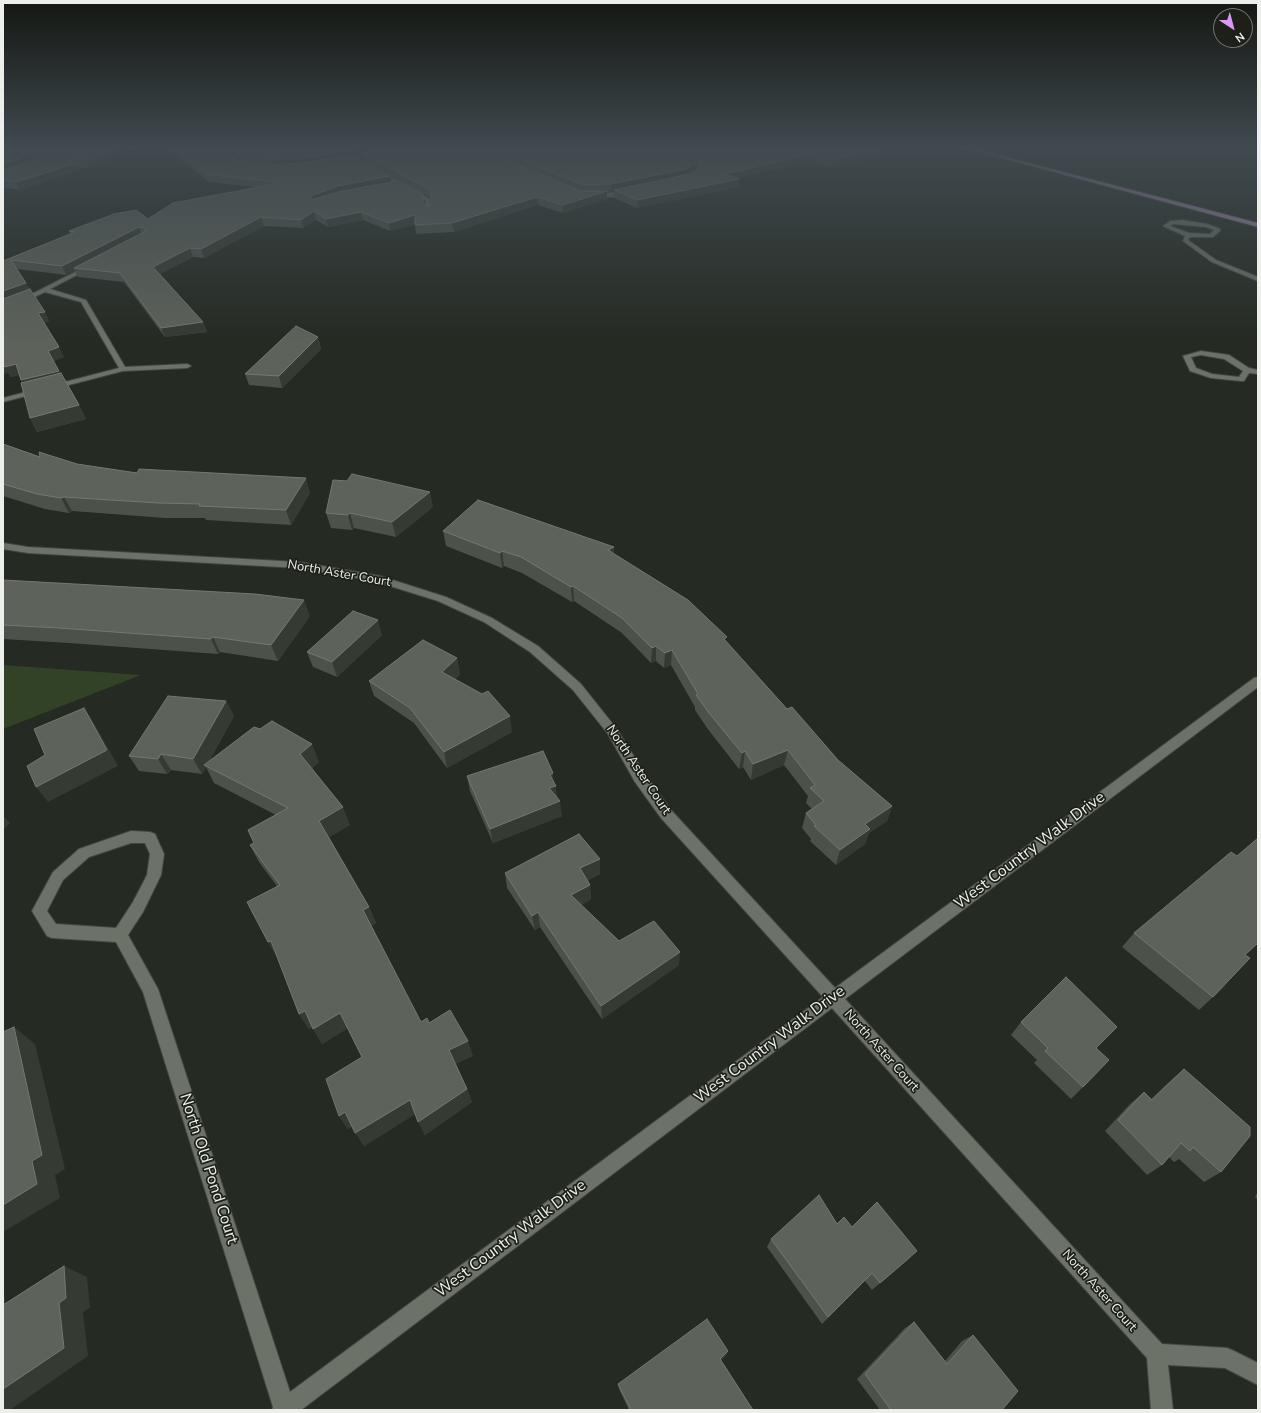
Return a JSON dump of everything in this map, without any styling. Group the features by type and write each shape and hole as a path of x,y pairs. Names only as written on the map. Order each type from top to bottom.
{"main road":[{"path":"1212,213 1258,225"}],"street":[{"path":"1172,222 1182,222 1207,226 1218,230 1210,236 1188,235 1166,226 1172,222"},
{"path":"1188,235 1185,240 1202,253 1236,271 1258,279"},
{"path":"3,306 28,298 98,262"},
{"path":"44,290 71,296 84,301 123,369"},
{"path":"1247,370 1241,379 1211,376 1193,368 1187,356 1201,353 1226,357 1247,370 1258,372"},
{"path":"3,400 123,369 187,366"},
{"name":"North Aster Court","path":"3,546 36,551 299,565 376,578 442,599 488,620 534,649 577,687 612,731 640,778 666,814 1157,1354"},
{"name":"West Country Walk Drive","path":"284,1409 1258,681"},
{"path":"131,837 150,838 157,854 154,875 138,907 120,935 52,932 39,911 58,876 84,853 131,837"},
{"name":"North Old Pond Court","path":"120,935 150,989 284,1409"},
{"path":"1162,1410 1157,1354 1227,1358 1258,1374"}],"green space":[{"path":"3,665 141,675 3,729"}],"building":[{"path":"140,213 148,219 157,213 311,213 301,220 261,217 201,249 190,248 153,267 203,322 161,328 120,273 74,268 146,231 145,228 139,227 62,266 11,260 26,283 3,291 3,261 75,232 69,231 114,214"},
{"path":"317,213 356,213 326,219"},
{"path":"363,213 485,213 452,223 415,225 415,215 389,223"},
{"path":"30,289 45,312 38,313 59,347 48,351 59,371 21,380 16,364 5,367 3,362 3,299"},
{"path":"296,326 318,337 279,376 245,374"},
{"path":"61,373 79,405 30,418 21,383"},
{"path":"3,444 40,457 39,452 77,464 137,473 139,469 306,478 286,510 199,506 200,504 61,498 37,494 3,484"},
{"path":"352,474 430,492 392,522 350,513 348,515 326,513 333,480 347,481"},
{"path":"478,500 614,547 608,550 688,600 727,637 724,639 787,709 792,707 838,760 892,806 865,824 870,829 840,850 814,826 816,825 806,813 824,801 810,788 815,785 788,750 753,764 745,751 742,753 696,695 698,694 672,650 665,653 656,646 652,648 622,618 573,586 571,587 521,557 502,551 500,553 443,531"},
{"path":"3,580 255,594 304,600 271,645 213,637 211,639 3,625"},
{"path":"353,611 378,620 332,662 307,652"},
{"path":"423,640 457,658 442,672 482,694 488,691 510,716 444,752 410,708 369,681"},
{"path":"168,696 226,701 193,759 161,754 158,759 129,756"},
{"path":"84,708 107,750 36,787 27,766 45,755 34,729"},
{"path":"272,721 312,744 300,754 343,807 319,821 369,907 363,910 421,1022 427,1018 429,1023 450,1010 468,1041 449,1050 467,1089 418,1122 410,1100 355,1133 345,1112 339,1116 326,1079 362,1057 340,1013 313,1029 305,1011 299,1014 271,941 268,942 247,902 280,885 250,845 254,843 248,830 288,808 204,765 254,727 260,729"},
{"path":"543,751 553,773 550,775 556,786 549,788 560,801 490,829 467,776"},
{"path":"579,834 600,859 580,868 590,885 571,895 619,941 654,921 680,952 601,1006 538,912 532,916 505,873"},
{"path":"1258,838 1258,943 1245,955 1250,958 1213,997 1134,933 1231,852 1237,856"},
{"path":"1066,977 1117,1027 1096,1048 1109,1060 1083,1087 1045,1051 1048,1048 1021,1022"},
{"path":"14,1027 42,1155 32,1161 37,1184 3,1205 3,1032"},
{"path":"1184,1069 1250,1127 1250,1136 1221,1172 1193,1147 1190,1151 1181,1143 1162,1165 1118,1120 1144,1092 1152,1100"},
{"path":"819,1195 837,1224 844,1217 852,1227 877,1202 917,1251 880,1283 872,1273 828,1317 771,1239"},
{"path":"64,1266 66,1298 59,1303 64,1348 3,1389 3,1305"},
{"path":"707,1319 728,1351 720,1359 753,1410 631,1410 618,1384"},
{"path":"914,1322 947,1364 973,1335 1018,1391 1002,1410 891,1410 865,1374"}]}
